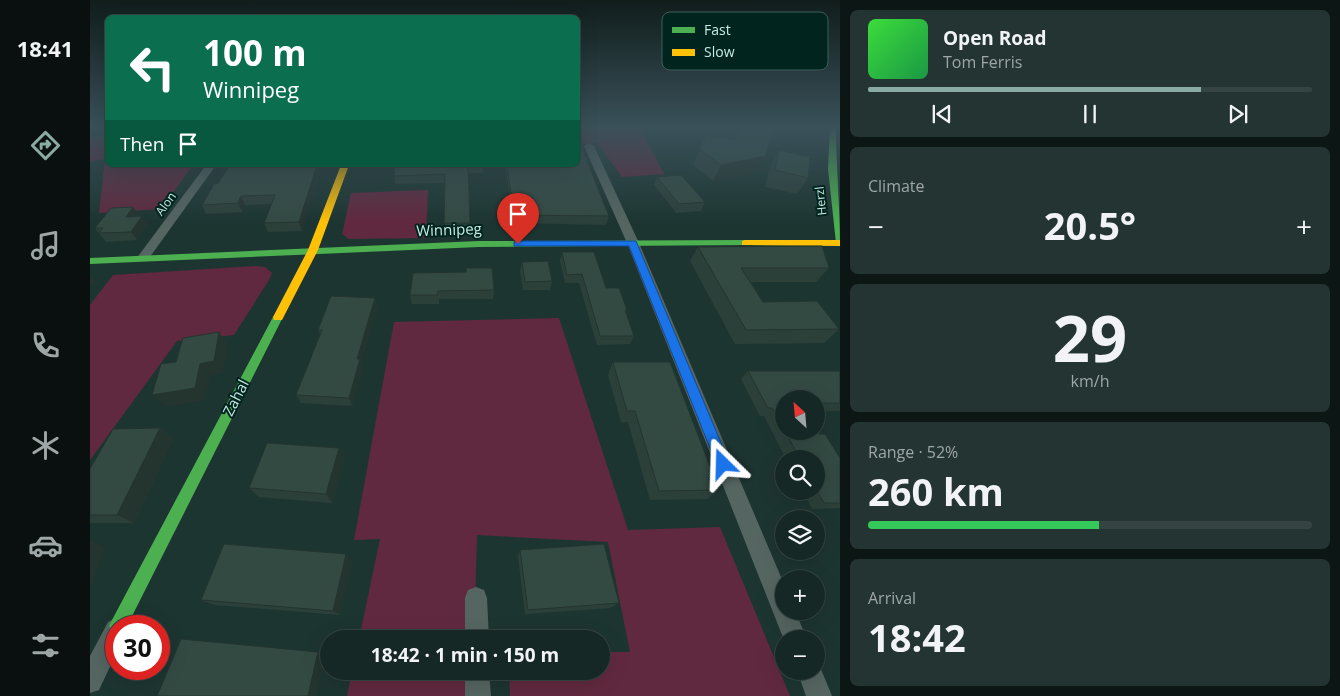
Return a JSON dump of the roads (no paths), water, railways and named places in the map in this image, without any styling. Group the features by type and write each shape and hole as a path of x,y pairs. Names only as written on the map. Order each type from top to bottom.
{"street":[{"path":"595,158 632,243 775,589"},
{"name":"Herzl","path":"832,158 840,243"},
{"name":"Alon","path":"143,258 210,167"},
{"name":"Zahal","path":"124,615 313,250 344,167"},
{"name":"Winnipeg","path":"90,261 313,250 632,243 777,245 840,243"},
{"path":"476,598 477,630"},
{"path":"90,681 105,652"},
{"path":"477,680 478,696"},
{"path":"813,680 819,696"}]}
